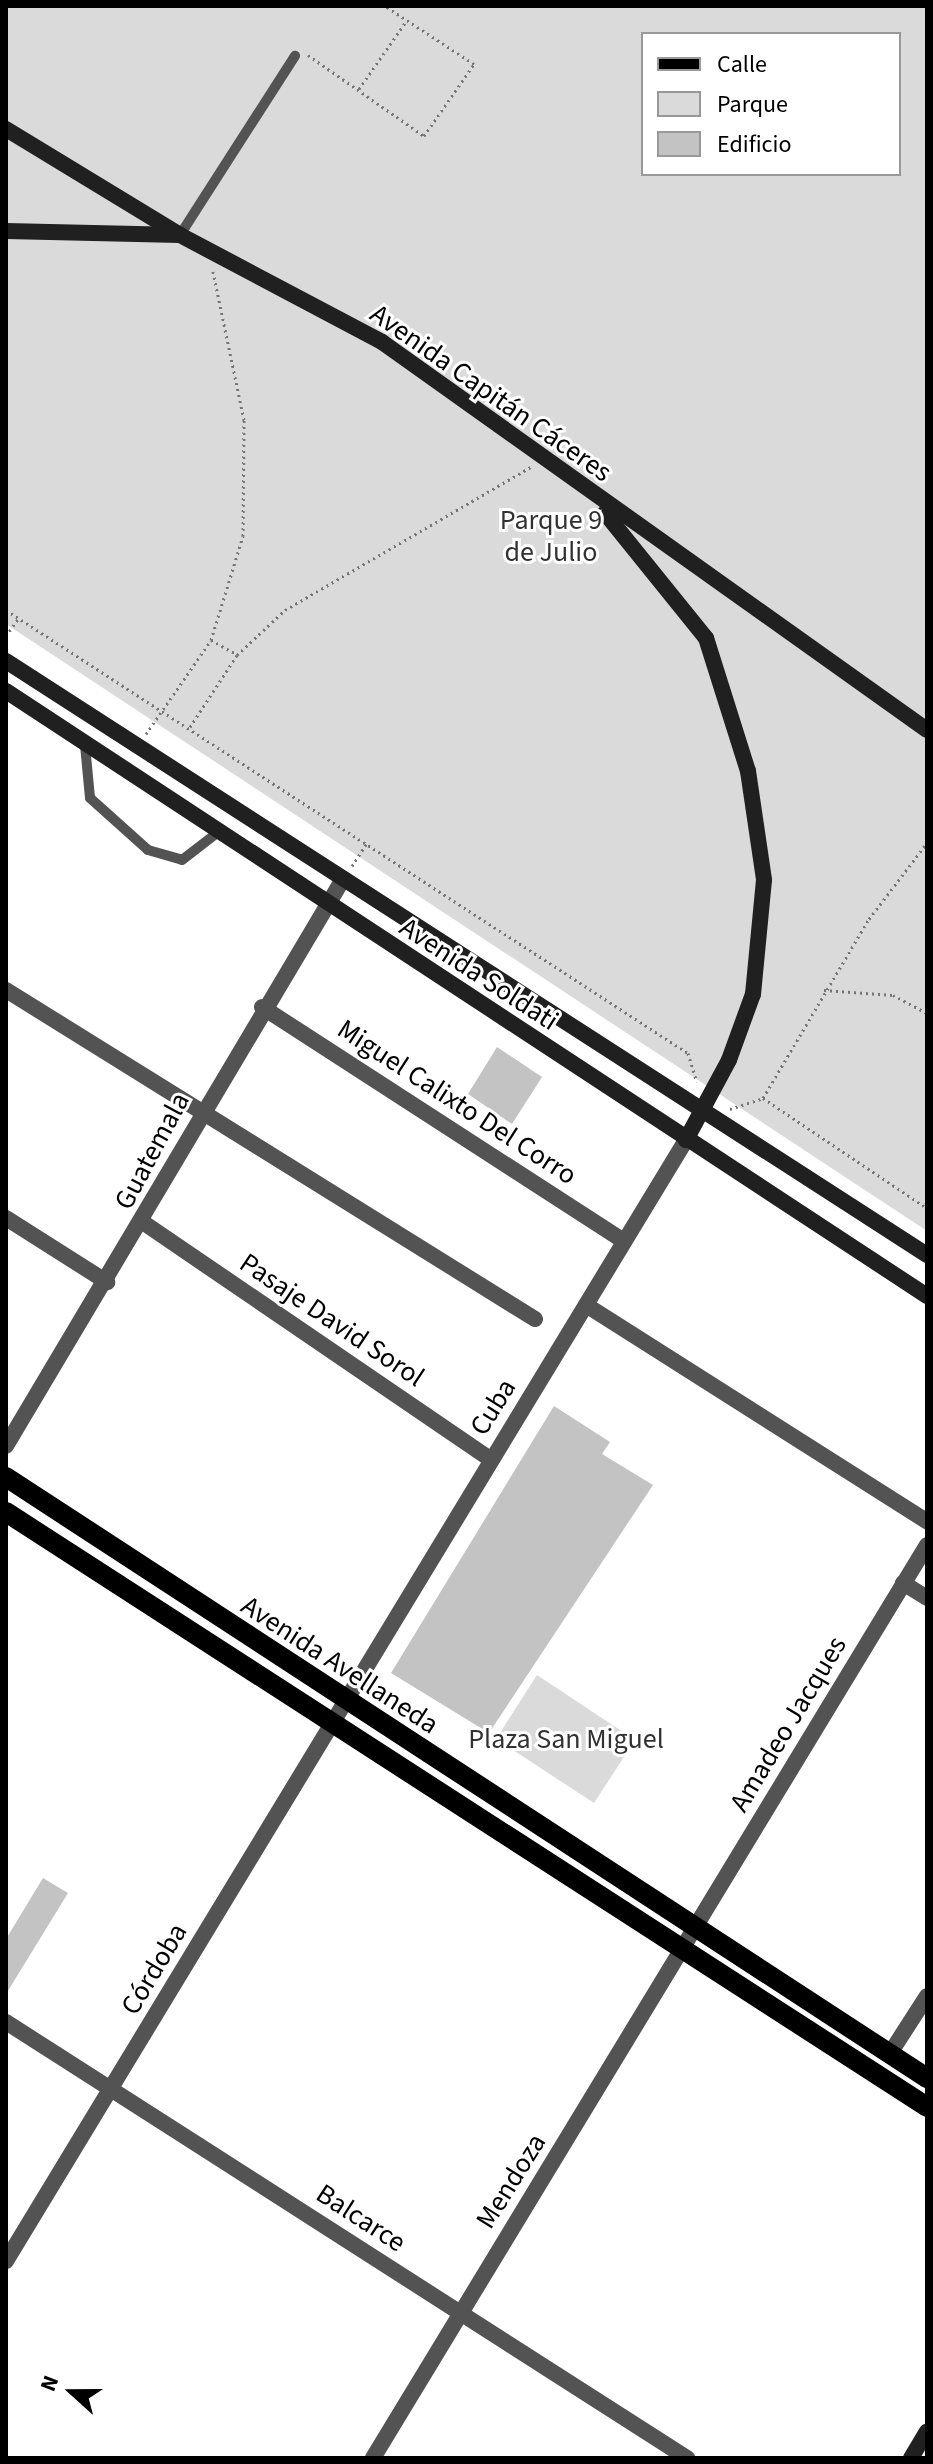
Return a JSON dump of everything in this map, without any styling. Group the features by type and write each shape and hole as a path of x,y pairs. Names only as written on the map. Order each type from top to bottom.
{"main road":[{"name":"Avenida Capitán Cáceres","path":"6,129 180,235 382,342 588,494 927,730"},
{"path":"6,231 180,235"},
{"path":"588,494 706,638 748,771 764,880 762,936 753,994 711,1097 686,1140"},
{"name":"Avenida Soldati","path":"6,661 138,743 703,1114 927,1255"},
{"name":"Avenida Soldati","path":"6,691 326,906 927,1296"},
{"name":"Avenida Avellaneda","path":"6,1477 694,1931 927,2078"},
{"name":"Avenida Avellaneda","path":"6,1512 328,1725 681,1953 927,2107"},
{"path":"911,2458 927,2431"}],"street":[{"name":"Guatemala","path":"6,1446 144,1223 201,1109 343,879"},
{"path":"6,990 535,1319"},
{"name":"Miguel Calixto Del Corro","path":"262,1007 622,1240"},
{"name":"Cuba","path":"344,1702 586,1305 622,1240 686,1140"},
{"path":"6,1218 107,1282"},
{"name":"Pasaje David Sorol","path":"144,1223 491,1460"},
{"path":"586,1305 927,1521"},
{"name":"Amadeo Jacques","path":"694,1931 927,1545"},
{"path":"903,1583 927,1598"},
{"name":"Córdoba","path":"6,2261 113,2089 344,1702"},
{"name":"Mendoza","path":"373,2458 694,1931"},
{"path":"889,2055 927,1996"},
{"name":"Balcarce","path":"6,2022 687,2458"}],"lane":[{"path":"180,235 295,56"},
{"path":"85,745 90,798 148,850 182,860 217,833"}],"path":[{"path":"308,55 424,136 474,64 385,6"},
{"path":"358,90 407,20"},
{"path":"138,743 166,711 211,640 237,573 247,483 238,382 207,247"},
{"path":"190,727 237,655 285,610 544,461"},
{"path":"6,610 166,711 688,1053 699,1089 730,1109 763,1098 824,990 927,843"},
{"path":"6,636 19,618"},
{"path":"211,640 237,655"},
{"path":"343,879 367,843"},
{"path":"824,990 893,995 927,1013"},
{"path":"763,1098 927,1208"}],"green space":[{"name":"Parque 9 de Julio","path":"6,6 927,6 927,1231 6,624"},
{"name":"Plaza San Miguel","path":"537,1675 635,1740 594,1803 496,1739"}],"building":[{"path":"497,1047 542,1077 512,1124 468,1094"},
{"path":"554,1406 610,1442 602,1454 653,1485 489,1733 391,1673"},
{"path":"43,1878 68,1893 6,1994 6,1939"}]}
